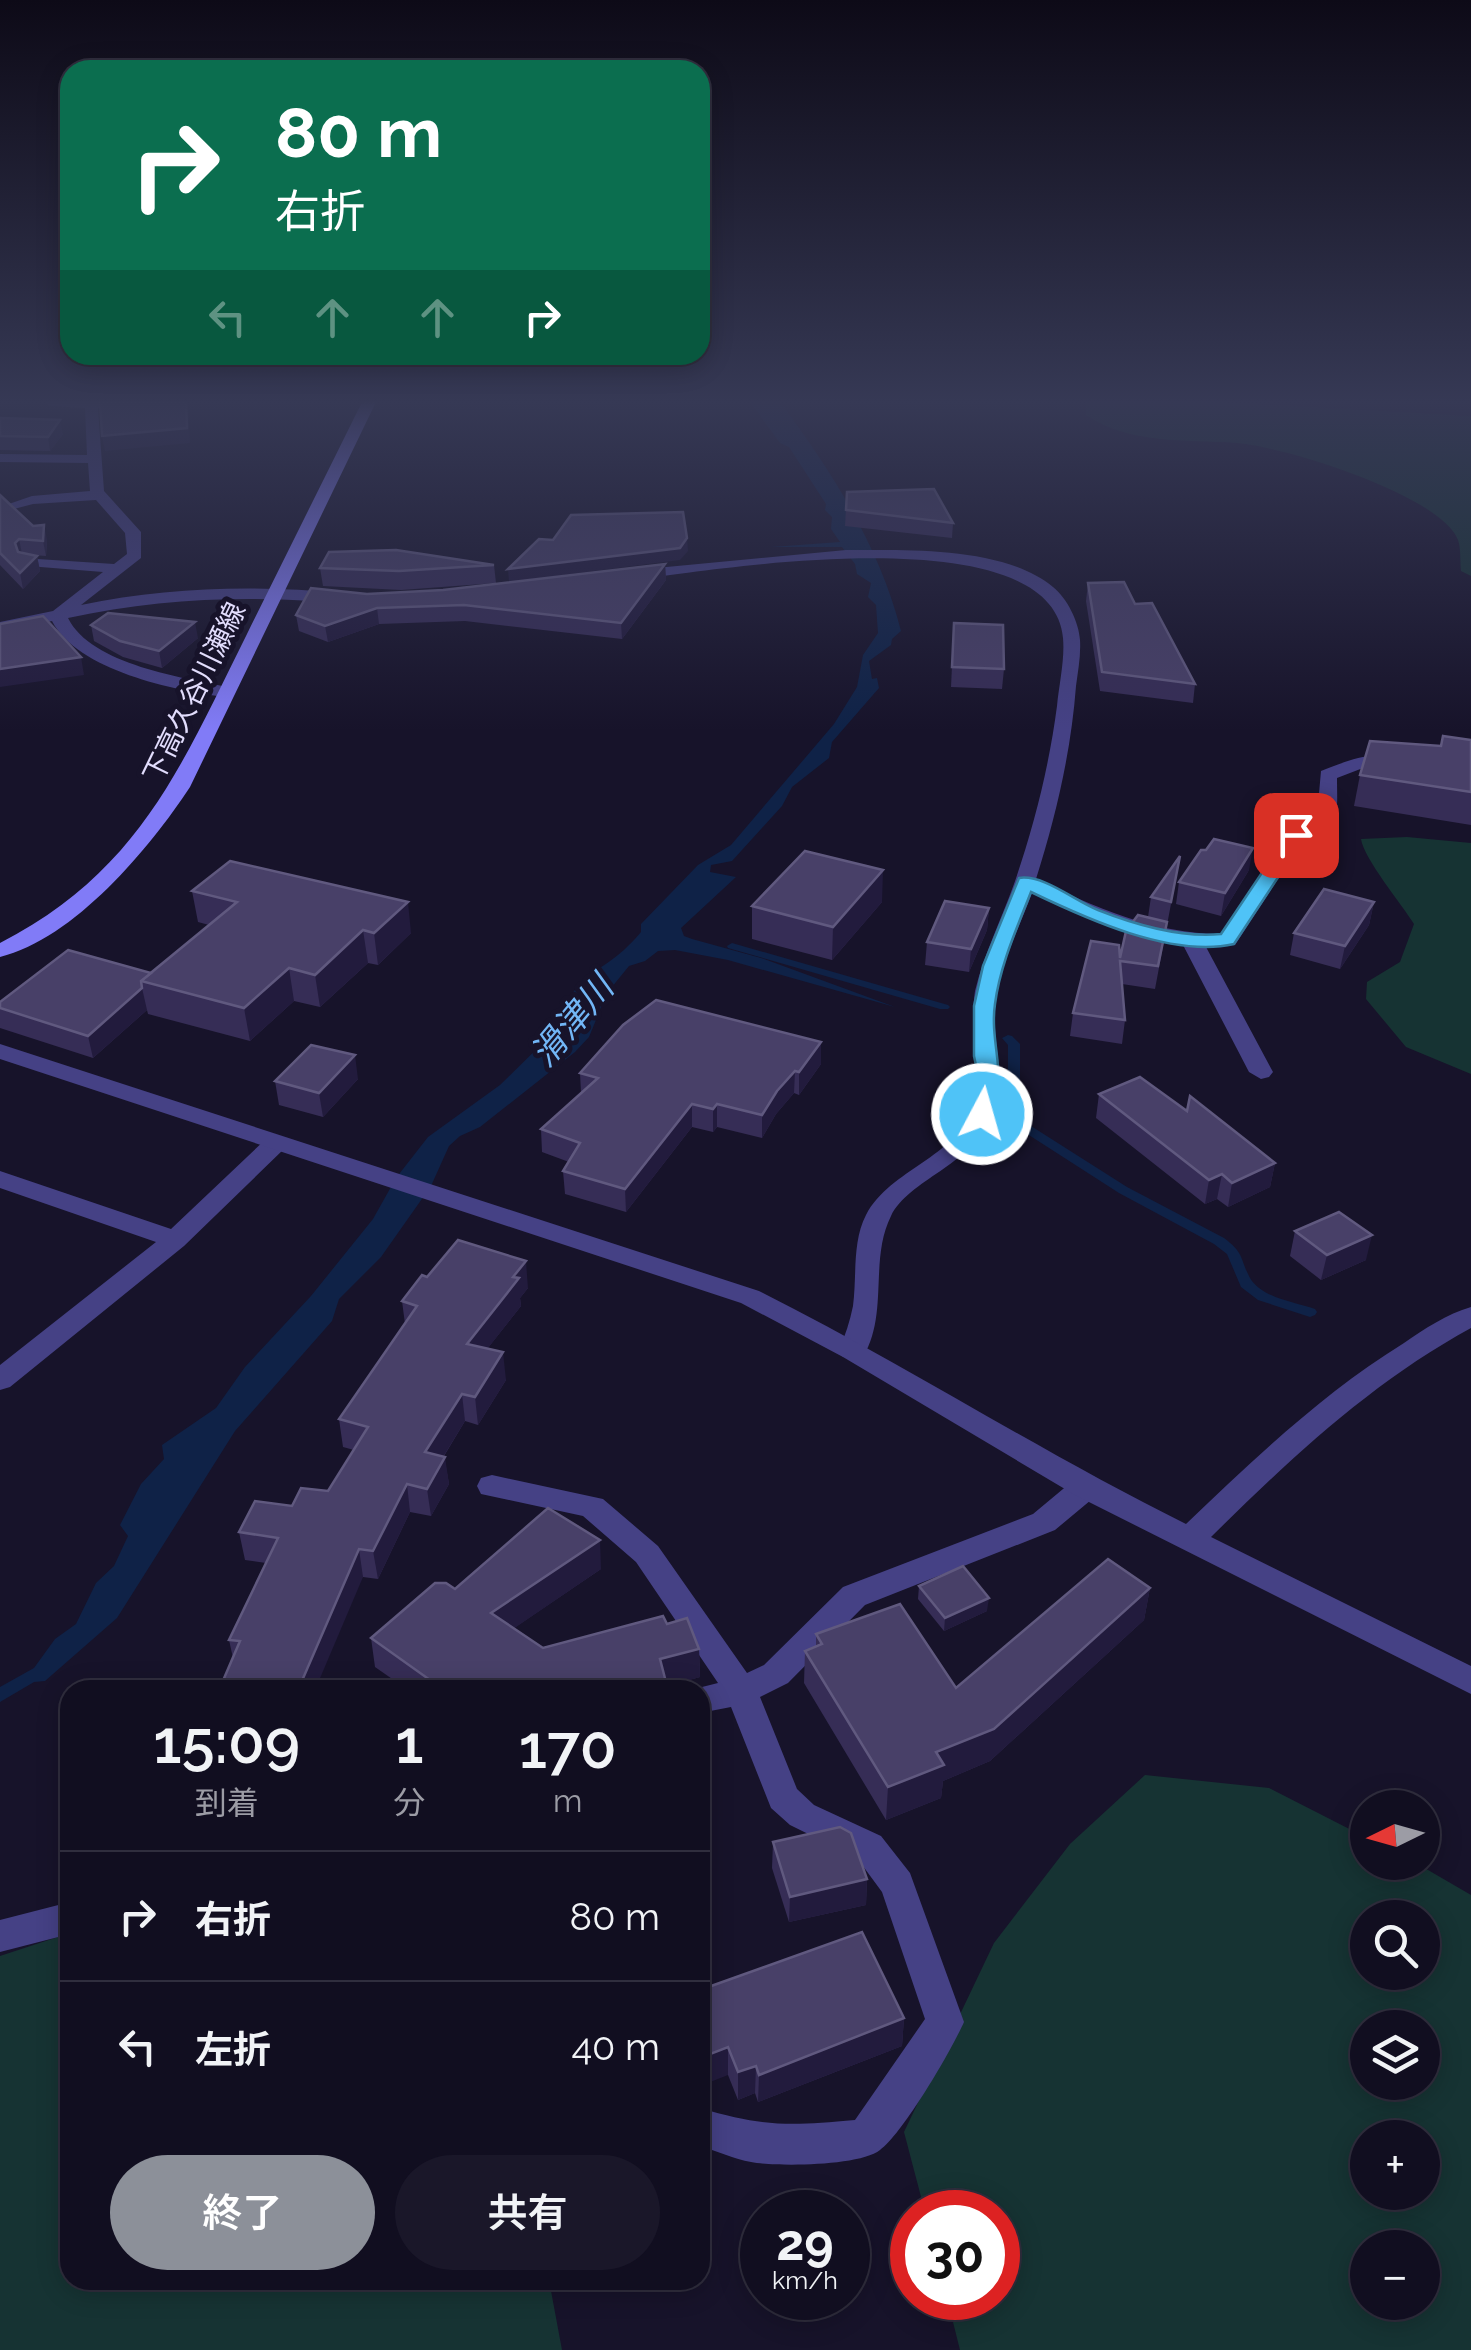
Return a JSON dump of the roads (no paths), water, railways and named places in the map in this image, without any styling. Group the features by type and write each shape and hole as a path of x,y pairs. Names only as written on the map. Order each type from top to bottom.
{"main road":[{"name":"下高久谷川瀬線","path":"0,951 84,898 128,859 180,787 314,512"}],"street":[{"path":"58,615 135,555 132,532 115,512"},
{"path":"622,577 815,555 946,558 1013,572 1042,585 1055,596 1071,630 1063,726 1025,882 993,966 984,1006 984,1056 991,1084 982,1114 971,1134 946,1159 889,1201 878,1216 866,1308 854,1350"},
{"path":"28,560 118,569"},
{"path":"0,627 132,600 274,592 369,601"},
{"path":"58,615 70,635 148,675 193,690 226,692"},
{"path":"1025,882 1093,914 1192,942 1227,940 1296,835 1317,829 1327,817 1328,775 1360,762 1392,763"},
{"path":"1192,942 1262,1072"},
{"path":"0,1051 750,1298 854,1350 1086,1487 1192,1537 1471,1682"},
{"path":"0,1380 176,1240 276,1143"},
{"path":"0,1179 176,1240"},
{"path":"1192,1537 1272,1459 1350,1396 1433,1335 1471,1316"},
{"path":"492,1486 592,1507 647,1554 741,1691 783,1798 802,1815 869,1848 897,1884 945,2022 894,2102 865,2138 794,2146 750,2143 710,2130"},
{"path":"710,1698 741,1691 776,1674 854,1596 958,1560 1044,1522 1086,1487"},
{"path":"0,1936 60,1921"}],"water":[{"name":"滑津川","path":"827,512 852,512 880,569 901,631 891,645 869,661 872,679 877,678 879,688 832,742 829,758 792,787 782,806 732,861 711,865 710,872 736,877 681,928 684,936 692,939 761,958 895,1007 728,960 675,950 658,951 629,966 607,993 589,1037 575,1052 480,1127 449,1146 431,1186 381,1257 339,1299 332,1321 235,1431 117,1618 45,1681 34,1682 0,1702 0,1687 34,1668 55,1639 76,1624 96,1583 114,1566 128,1536 120,1525 141,1484 164,1459 162,1445 216,1408 245,1367 311,1296 373,1219 396,1178 428,1137 500,1085 555,1031 556,1014 581,982 630,945 641,932 641,924 698,865 731,845 834,724 857,687 863,655 878,633 876,605 868,597 871,583 857,574 855,564 842,547 771,547 840,542 831,529 832,517"}],"waterway":[{"path":"732,946 944,1007"},
{"path":"1008,1038 1014,1044 1014,1120 1123,1190 1219,1241 1233,1252 1246,1284 1263,1297 1310,1312"}]}
